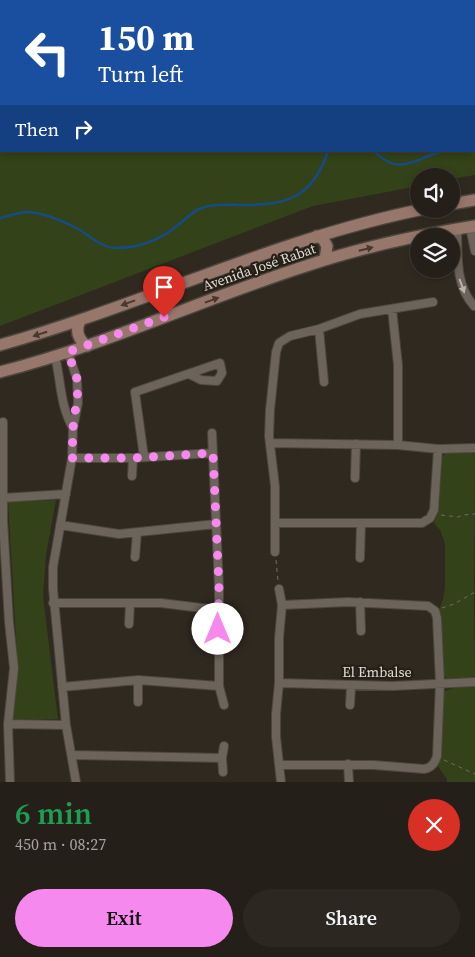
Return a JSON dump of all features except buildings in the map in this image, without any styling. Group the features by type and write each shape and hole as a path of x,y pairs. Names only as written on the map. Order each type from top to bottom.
{"street":[{"path":"460,202 475,200"},
{"name":"Avenida José Rabat","path":"0,345 80,321 317,236 349,226 410,212"},
{"path":"473,226 475,251"},
{"name":"Avenida José Rabat","path":"460,228 473,226"},
{"path":"317,236 323,239 327,246 325,260"},
{"name":"Avenida José Rabat","path":"0,372 87,346 278,275 325,260 410,238"},
{"path":"459,278 467,298 474,305 475,316"},
{"path":"275,552 275,486 270,443 270,410 277,347 290,336 320,329 360,314 432,302"},
{"path":"392,309 398,365 398,444"},
{"path":"80,321 78,333 87,346"},
{"path":"320,329 324,382"},
{"path":"68,352 77,379 78,390 73,428 72,458 53,566 53,603 66,725 73,755 76,782"},
{"path":"55,356 60,376 62,402 66,416 73,428"},
{"path":"144,457 135,392 189,374"},
{"path":"4,422 3,498 9,622 14,668 8,724 10,782"},
{"path":"212,433 219,587 219,686 224,705"},
{"path":"270,443 398,444 438,449 475,448"},
{"path":"355,478 356,444"},
{"path":"275,523 422,523 427,521 432,514 438,449"},
{"path":"72,458 133,458 213,453"},
{"path":"132,476 133,458"},
{"path":"3,498 66,494"},
{"path":"360,558 361,523"},
{"path":"60,525 119,534 216,524"},
{"path":"134,557 137,533"},
{"path":"279,590 282,605 276,737 281,782"},
{"path":"280,765 348,764 424,769 432,766 437,756 440,684 435,611 424,605 360,602 282,605"},
{"path":"360,602 361,631"},
{"path":"53,603 161,603 218,610"},
{"path":"129,624 130,603"},
{"path":"62,687 138,680 219,686"},
{"path":"138,680 138,702"},
{"name":"El Embalse","path":"279,683 392,686 475,682"},
{"path":"350,705 351,686"},
{"path":"8,724 66,725"},
{"path":"223,772 222,758 224,746"},
{"path":"73,755 222,758"},
{"path":"348,764 349,782"}],"path":[{"path":"432,514 458,517 475,514"},
{"path":"275,552 279,590"},
{"path":"435,611 454,604 475,592"},
{"path":"437,756 475,774"}],"green space":[{"path":"0,152 475,152 475,175 460,178 460,168 410,168 410,188 313,206 0,326"},
{"path":"446,452 475,452 475,678 448,680 441,672 438,612 445,588 445,544 440,530 434,523 439,507 442,458"},
{"path":"56,500 46,555 43,596 58,719 12,720 18,670 8,502"},
{"path":"475,686 475,782 447,782 447,779 437,765 439,759 441,697 445,691 457,687"}],"waterway":[{"path":"0,218 33,212 54,218 74,227 97,242 111,248 133,247 164,235 194,212 204,207 257,205 284,201 296,196 314,180 322,167 328,152"},
{"path":"375,152 383,159 400,165 408,164 440,152"}],"route":[{"path":"164,317 68,352 77,379 78,390 78,403 73,428 72,458 133,458 213,453 219,587 218,629"}]}
